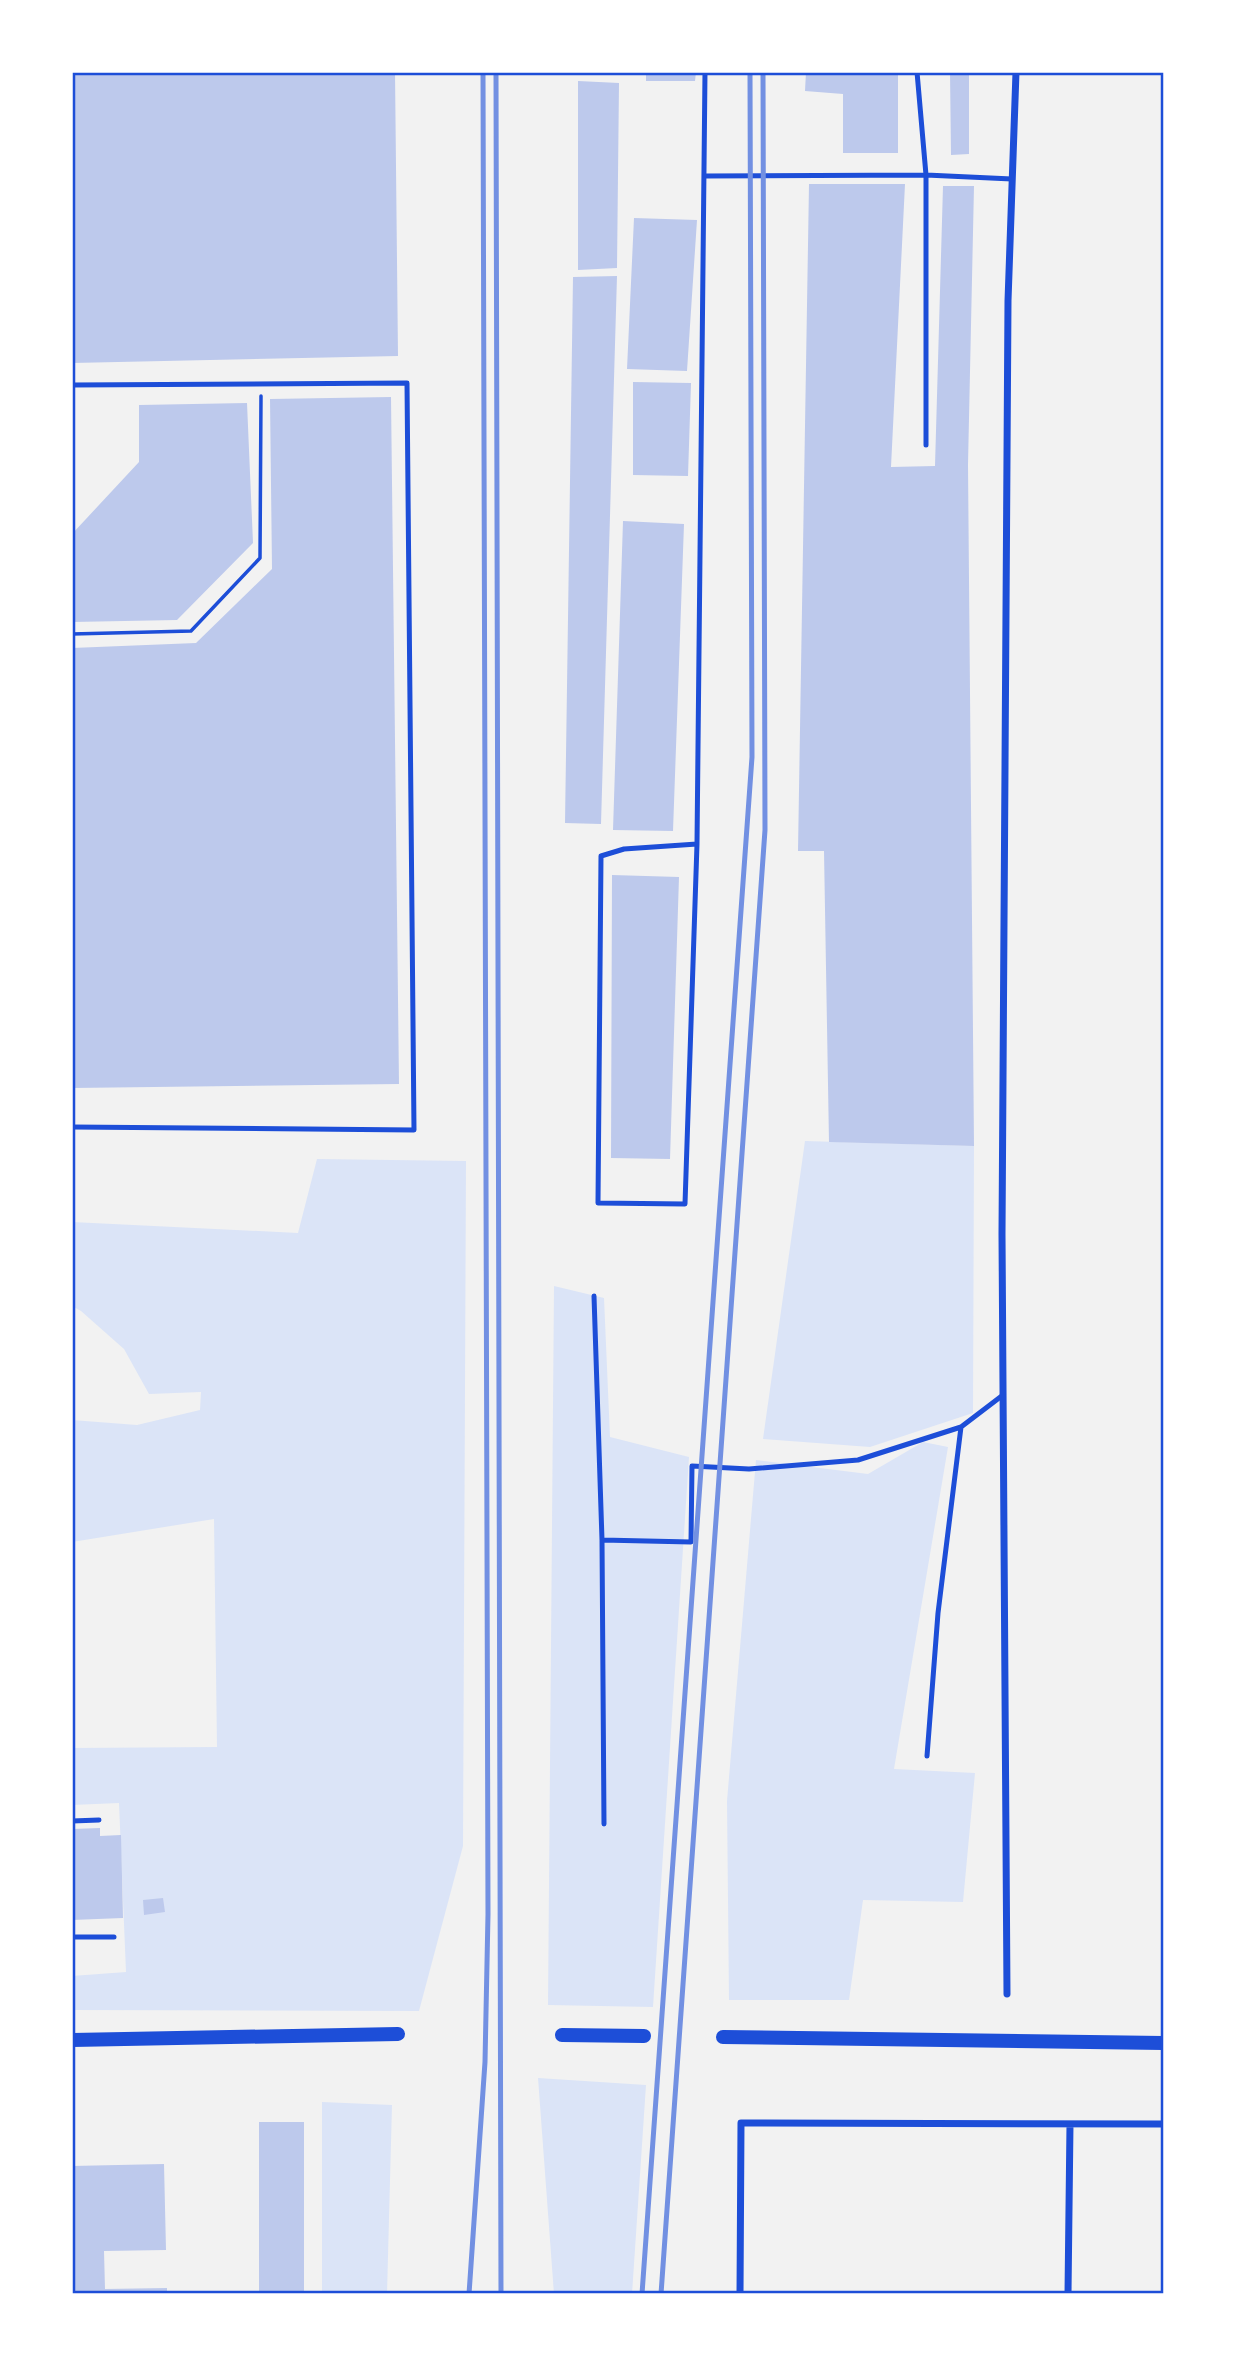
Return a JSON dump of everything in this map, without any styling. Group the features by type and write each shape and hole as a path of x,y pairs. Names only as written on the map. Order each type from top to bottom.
{"main road":[{"path":"72,2040 398,2034"},
{"path":"562,2035 644,2036"},
{"path":"723,2037 1163,2043"}],"street":[{"path":"1007,1994 1002,1234 1008,315 1016,72"},
{"path":"740,2294 741,2123 1163,2124"},
{"path":"1068,2294 1070,2124"}],"lane":[{"path":"696,844 624,849 601,856 598,1203 685,1204 696,844 705,72"},
{"path":"917,72 926,175 926,445"},
{"path":"705,176 926,175 1012,179"},
{"path":"72,385 407,383 414,1130 72,1127"},
{"path":"594,1296 602,1540 604,1824"},
{"path":"602,1540 691,1542 692,1466 749,1469 858,1460 961,1427 1003,1395"},
{"path":"927,1756 938,1613 961,1427"},
{"path":"72,1821 99,1820"},
{"path":"72,1937 114,1937"}],"path":[{"path":"72,634 191,631 260,558 261,384"}],"shaded area":[{"path":"805,1141 974,1146 973,1413 870,1447 763,1439"},
{"path":"317,1159 466,1161 463,1846 419,2011 72,2010 72,1976 126,1972 119,1803 72,1805 72,1748 217,1747 214,1519 72,1542 72,1420 137,1425 200,1410 201,1392 149,1394 124,1349 72,1306 72,1222 298,1233"},
{"path":"554,1286 604,1298 610,1437 689,1457 653,2007 548,2005"},
{"path":"923,1442 948,1447 894,1769 975,1773 963,1902 863,1900 849,2000 729,2000 727,1801 756,1460 868,1474"},
{"path":"538,2078 646,2085 632,2294 554,2294"},
{"path":"322,2102 392,2105 387,2294 322,2294"}],"building":[{"path":"72,72 395,72 398,356 72,363"},
{"path":"646,72 696,72 695,81 646,81"},
{"path":"806,72 898,72 898,153 843,153 843,94 805,91"},
{"path":"950,72 969,72 969,154 951,155"},
{"path":"578,81 619,83 617,268 578,270"},
{"path":"809,184 905,184 891,467 935,466 943,186 974,186 968,465 974,1146 829,1142 824,851 798,851"},
{"path":"634,218 697,220 687,371 627,369"},
{"path":"617,276 601,824 565,823 573,277"},
{"path":"633,382 691,383 688,476 633,475"},
{"path":"391,397 399,1084 72,1088 72,648 196,643 272,569 270,399"},
{"path":"247,403 253,543 177,620 72,622 72,534 139,462 139,405"},
{"path":"623,521 684,524 673,831 613,830"},
{"path":"612,875 679,877 670,1159 611,1158"},
{"path":"100,1828 100,1836 121,1835 123,1918 72,1920 72,1829"},
{"path":"163,1898 165,1912 144,1915 143,1900"},
{"path":"259,2122 304,2122 304,2294 259,2294"},
{"path":"164,2164 166,2250 104,2251 105,2289 167,2288 167,2294 72,2294 72,2166"}],"railway":[{"path":"469,2294 485,2062 488,1914 483,72"},
{"path":"496,72 501,2294"},
{"path":"642,2294 752,757 750,72"},
{"path":"661,2294 765,830 763,72"}]}
